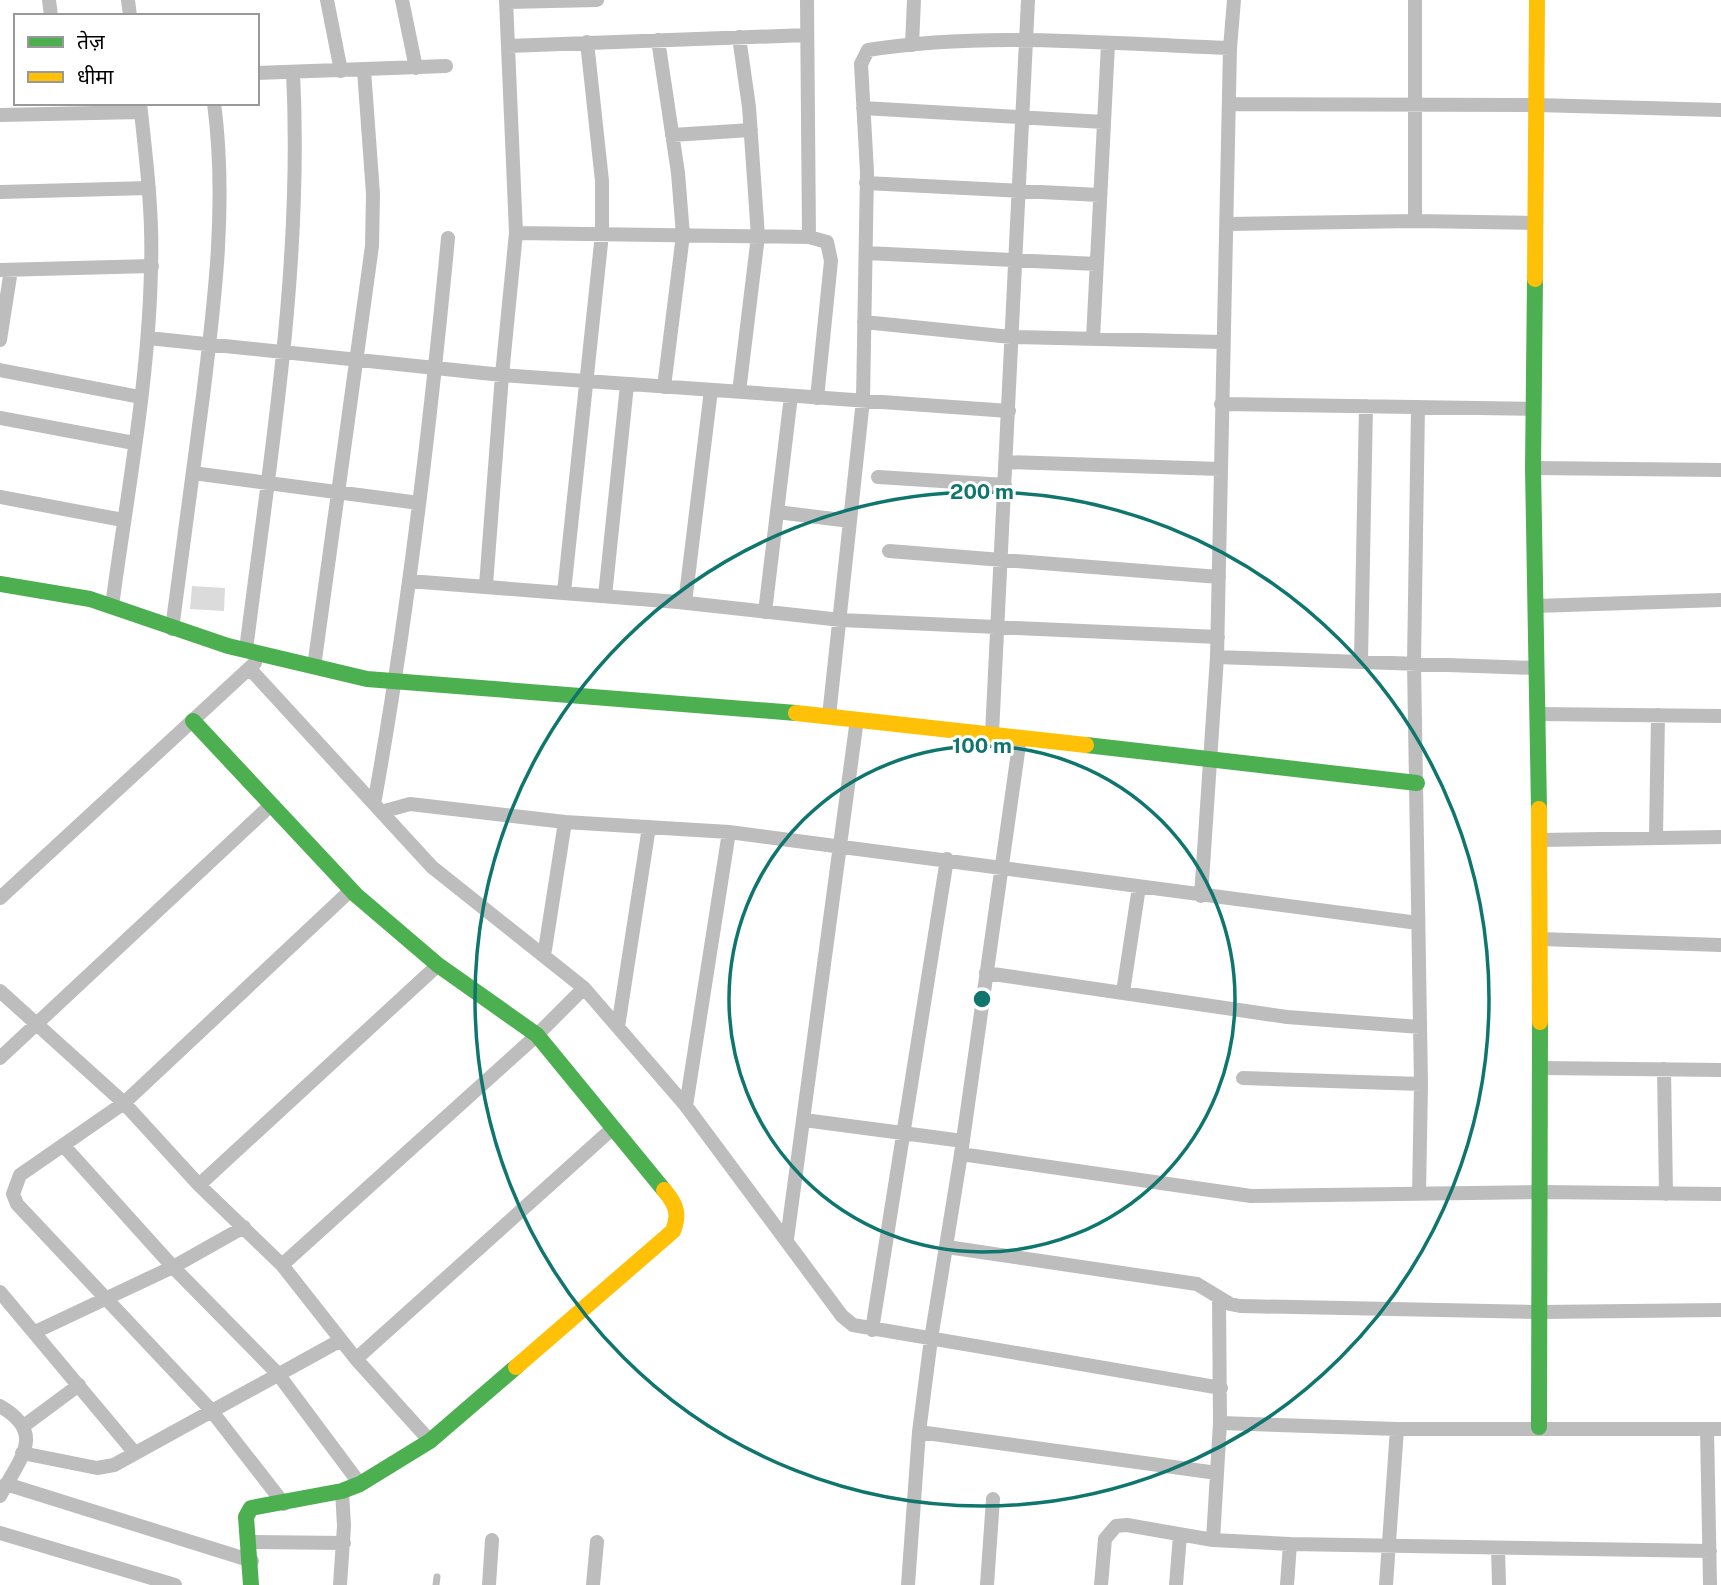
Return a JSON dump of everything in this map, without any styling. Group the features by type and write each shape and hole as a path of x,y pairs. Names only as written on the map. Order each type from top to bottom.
{"street":[{"path":"327,0 341,71"},
{"path":"402,0 416,68"},
{"path":"486,585 516,233 506,1 597,0"},
{"path":"807,0 809,237"},
{"path":"912,45 914,0"},
{"path":"992,734 1028,0"},
{"path":"1201,896 1218,637 1221,404 1228,224 1230,48 1234,0"},
{"path":"1415,0 1415,220"},
{"path":"1537,0 1533,468 1541,840 1539,1427"},
{"path":"508,46 807,35"},
{"path":"739,37 751,130 758,236 739,392"},
{"path":"658,40 683,235 664,387"},
{"path":"829,716 863,400 866,183 863,55 868,50 912,45 1026,40 1230,48"},
{"path":"564,592 602,234 602,181 587,42"},
{"path":"1093,339 1108,44"},
{"path":"259,73 446,66"},
{"path":"314,667 372,246 373,194 364,70"},
{"path":"246,650 284,352 295,212 293,72"},
{"path":"1229,104 1536,105 1721,110"},
{"path":"172,629 209,345 221,183 214,105"},
{"path":"0,115 66,109 141,108 149,188 152,266 148,338 112,606"},
{"path":"863,108 1104,122"},
{"path":"672,135 751,130"},
{"path":"866,183 1100,195"},
{"path":"0,192 149,188"},
{"path":"1228,224 1415,220 1536,223"},
{"path":"516,233 809,237 827,242 831,261 817,398"},
{"path":"378,808 436,368 448,238"},
{"path":"866,253 1097,264"},
{"path":"0,340 5,270 152,266"},
{"path":"864,322 1011,337 1223,342"},
{"path":"148,338 502,375 1009,411"},
{"path":"0,370 140,397"},
{"path":"605,596 627,384"},
{"path":"685,603 711,390"},
{"path":"765,612 791,396"},
{"path":"1221,404 1534,409"},
{"path":"1361,660 1366,406"},
{"path":"1418,407 1415,663 1421,1084 1419,1194"},
{"path":"0,418 134,443"},
{"path":"1006,462 1220,469"},
{"path":"1533,468 1721,470"},
{"path":"193,472 419,503"},
{"path":"878,477 1005,485"},
{"path":"0,497 123,520"},
{"path":"778,512 850,521"},
{"path":"889,551 1001,562 1219,577"},
{"path":"409,581 564,592 841,620 1218,637"},
{"path":"0,584 90,599 172,629 367,679 829,716 1417,783"},
{"path":"1535,606 1721,600"},
{"path":"0,898 250,669 262,654"},
{"path":"1217,657 1536,668"},
{"path":"250,669 432,867 584,988 686,1106 842,1316 853,1325 1221,1388"},
{"path":"1538,714 1721,716"},
{"path":"1657,837 1658,715"},
{"path":"787,1239 857,719"},
{"path":"193,721 351,890 438,965 537,1035 675,1203 678,1219 673,1231 430,1441 360,1484 342,1491 284,1504 256,1507 248,1512 251,1585"},
{"path":"908,1585 919,1432 931,1339 962,1148 1020,738"},
{"path":"378,808 410,804 565,822 729,832 1418,923"},
{"path":"0,1058 271,805"},
{"path":"544,956 565,822"},
{"path":"618,1027 649,827"},
{"path":"686,1106 729,832"},
{"path":"1541,840 1721,837"},
{"path":"872,1330 901,1133 947,859"},
{"path":"1123,992 1139,887"},
{"path":"284,1504 210,1409 17,1204 13,1194 20,1175 124,1103 351,890"},
{"path":"1540,939 1721,946"},
{"path":"199,1185 438,965"},
{"path":"986,972 1287,1017 1420,1027"},
{"path":"282,1265 537,1035 584,988"},
{"path":"0,991 124,1103 199,1185 282,1265 356,1359 430,1441"},
{"path":"1541,1068 1721,1070"},
{"path":"1664,1069 1666,1194"},
{"path":"1243,1078 1421,1084"},
{"path":"804,1120 901,1133 962,1148 1251,1196 1541,1192 1721,1195"},
{"path":"356,1359 613,1128"},
{"path":"63,1145 173,1267 278,1374 360,1484"},
{"path":"36,1332 173,1267 244,1227"},
{"path":"947,1247 1197,1284 1219,1298 1240,1306 1540,1312 1721,1310"},
{"path":"0,1292 134,1452"},
{"path":"1213,1540 1221,1388 1219,1298"},
{"path":"22,1453 105,1468 341,1340"},
{"path":"25,1425 79,1385"},
{"path":"0,1406 19,1417 25,1425 27,1437 3,1490 252,1561"},
{"path":"1220,1423 1397,1429 1714,1429 1710,1585"},
{"path":"1386,1585 1397,1429"},
{"path":"919,1432 1217,1473"},
{"path":"340,1585 344,1543 342,1491"},
{"path":"987,1585 993,1499"},
{"path":"1101,1585 1105,1539 1116,1526 1213,1540 1290,1544 1710,1551"},
{"path":"0,1534 175,1585"},
{"path":"1176,1585 1180,1535"},
{"path":"489,1585 492,1540"},
{"path":"250,1542 344,1543"},
{"path":"593,1585 597,1542"},
{"path":"1287,1585 1290,1544"},
{"path":"1498,1548 1499,1585"}],"building":[{"path":"192,586 225,588 224,611 190,609"}],"traffic: fast":[{"path":"1535,279 1533,468 1539,809"},
{"path":"0,584 90,599 228,646 367,679 796,713"},
{"path":"193,721 356,895 438,965 537,1035 664,1190"},
{"path":"1086,745 1417,783"},
{"path":"1539,1427 1540,1022"},
{"path":"251,1585 246,1517 251,1508 342,1491 360,1484 430,1441 516,1367"}],"traffic: slow":[{"path":"1535,279 1537,0"},
{"path":"796,713 1086,745"},
{"path":"1539,809 1540,1022"},
{"path":"516,1367 673,1231 676,1209 664,1190"}]}
